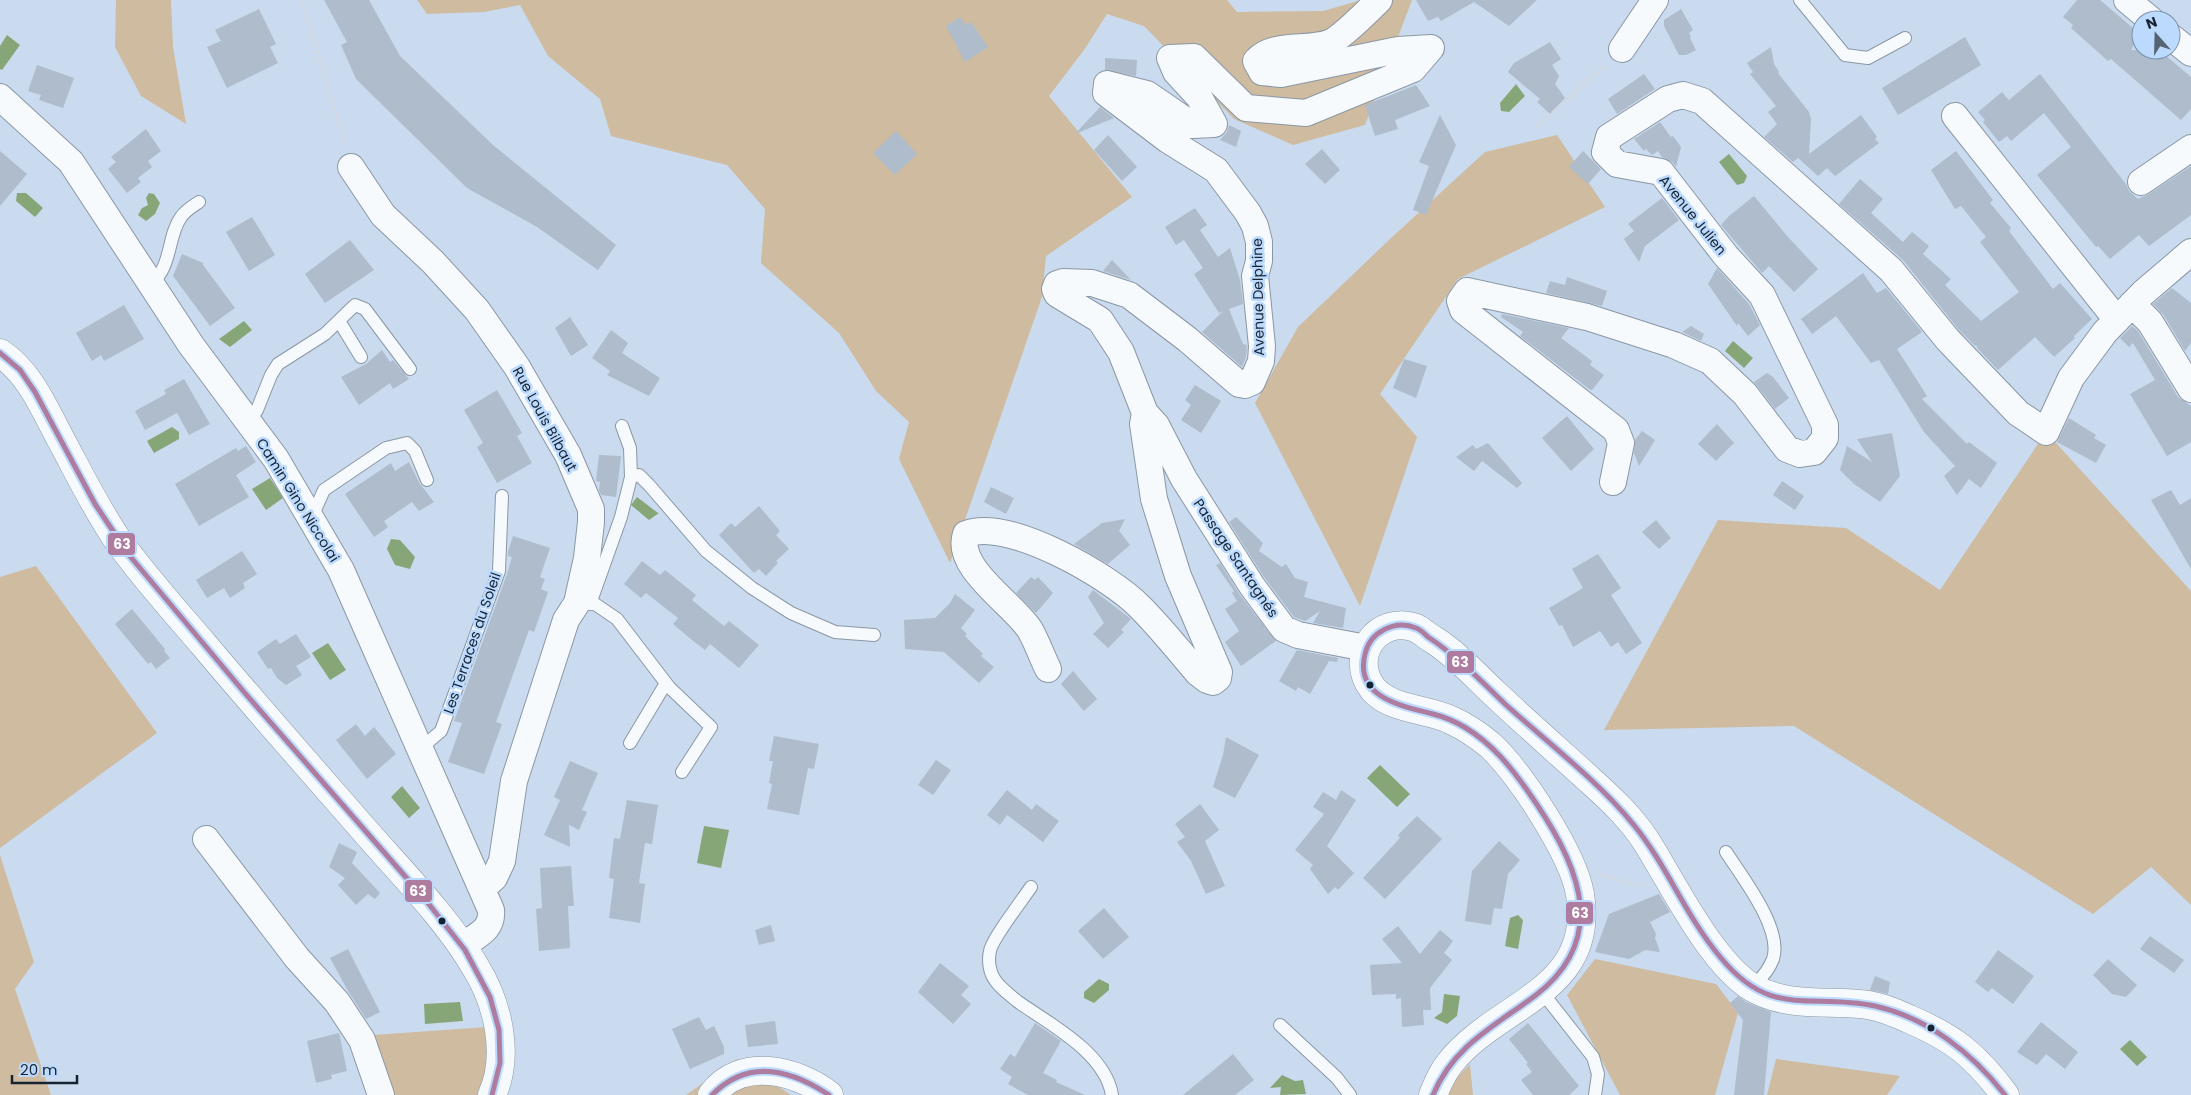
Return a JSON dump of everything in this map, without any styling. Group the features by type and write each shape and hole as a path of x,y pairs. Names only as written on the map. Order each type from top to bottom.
{"street":[{"name":"Avenue Delphine","path":"1048,669 1030,630 974,568 963,543 966,534 974,531 997,532 1025,538 1088,569 1139,606 1198,673 1213,682 1218,678 1219,672 1178,576 1154,499 1143,424 1145,413 1121,352 1100,320 1057,294 1055,290 1057,284 1063,282 1092,284 1129,295 1187,339 1239,384 1245,385 1252,382 1256,376 1262,346 1255,276 1259,261 1259,242 1255,226 1248,213 1216,170 1168,140 1106,93 1106,84 1147,94 1192,125 1214,124 1199,96 1176,72 1170,58 1194,57 1246,108 1306,113 1413,69 1431,48 1398,50 1281,74 1262,72 1256,62 1262,54 1330,43 1378,0"},
{"path":"1622,49 1655,0"},
{"path":"2127,0 2139,10"},
{"path":"2181,46 2191,54"},
{"name":"Avenue Julien","path":"1614,482 1621,443 1616,430 1463,310 1460,301 1467,291 1587,317 1674,345 1710,361 1745,394 1787,449 1800,454 1814,452 1825,438 1825,425 1762,295 1726,256 1661,172 1617,164 1605,152 1609,137 1668,99 1683,95 1702,101 1822,206 1891,270 1948,340 2018,413 2046,432 2071,378 2105,332 2124,312 2191,252"},
{"name":"Camin Gino Niccolai","path":"0,96 71,162 191,345 276,459 341,570 462,847 483,888 491,910 492,919 489,926 462,946"},
{"path":"1955,116 2124,312 2150,322 2191,389"},
{"path":"2141,182 2191,148"},
{"name":"Rue Louis Bilbaut","path":"351,166 383,214 433,262 477,310 517,367 568,455 591,509 583,603 566,620 514,781 502,861 494,878 483,888"},
{"path":"0,353 9,359 24,375 37,395 96,506 138,567 408,880 462,946 477,969 499,1026 501,1058 499,1092"},
{"name":"Passage Santagnés","path":"1145,413 1156,425 1184,479 1252,586 1284,630 1298,635 1366,648"},
{"path":"1433,1095 1439,1080 1452,1061 1472,1041 1542,992 1572,957 1580,938 1580,894 1574,873 1552,829 1510,768 1491,747 1451,719 1380,697 1364,675 1363,661 1366,648 1374,636 1387,628 1400,626 1416,628 1453,653 1622,812 1645,840 1671,884 1715,950 1731,970 1753,987 1776,997 1794,1001 1870,1005 1896,1013 1946,1037 1963,1048 1985,1068 2005,1095"},
{"path":"206,840 297,958 336,1002 362,1040 382,1095"},
{"path":"712,1095 735,1077 756,1070 778,1071 799,1077 829,1095"}],"lane":[{"path":"1800,0 1845,55 1868,58 1905,38"},
{"path":"151,285 162,275 180,219 186,210 199,202"},
{"path":"249,422 257,410 270,374 278,364 325,334 355,305 365,309 410,369"},
{"path":"339,320 361,357"},
{"path":"622,426 630,448 631,477 621,517 583,603 595,604 617,619 666,682 710,727 682,772"},
{"path":"311,519 324,490 386,448 407,443 415,451 427,480"},
{"path":"631,477 639,475 650,485 706,551 752,588 791,613 835,632 874,635"},
{"name":"Les Terraces du Soleil","path":"420,749 441,731 499,571 502,496"},
{"path":"630,743 666,682"},
{"path":"1726,852 1768,920 1774,943 1773,959 1768,969 1753,987"},
{"path":"1031,886 990,949 990,966 995,980 1010,995 1073,1040 1095,1061 1103,1073 1112,1095"},
{"path":"1542,992 1593,1057 1598,1074 1595,1095"},
{"path":"1280,1025 1337,1078 1350,1095"}],"path":[{"path":"302,0 351,166"},
{"path":"1538,126 1622,49"},
{"path":"1574,873 1610,876 1639,885 1671,884"}],"shaded area":[{"path":"116,0 171,0 173,47 186,124 141,96 115,47"},
{"path":"417,0 1227,0 1237,12 1323,11 1361,0 1412,0 1365,125 1293,145 1234,119 1144,26 1107,14 1084,50 1049,96 1132,197 1046,256 1042,297 950,563 899,459 909,422 876,391 839,333 761,263 765,209 727,165 611,136 600,99 548,56 520,5 484,12 427,14"},
{"path":"7,35 20,45 2,70 0,69 0,46"},
{"path":"1516,84 1525,96 1509,112 1501,111 1500,103"},
{"path":"1557,135 1605,207 1458,279 1380,394 1417,437 1360,606 1255,403 1298,327 1485,152"},
{"path":"1729,154 1747,176 1744,183 1737,185 1719,162"},
{"path":"17,193 26,193 43,208 35,217 16,201"},
{"path":"149,193 154,194 160,203 155,214 146,221 138,215 142,208 148,205 146,198"},
{"path":"244,321 252,330 230,347 219,339"},
{"path":"1733,341 1753,358 1744,368 1725,351"},
{"path":"172,427 179,432 179,439 154,453 147,441"},
{"path":"2046,432 2191,591 2191,905 2151,867 2093,914 1794,726 1604,730 1718,520 1846,528 1940,590"},
{"path":"270,478 283,498 266,510 252,489"},
{"path":"637,497 659,513 649,520 631,505"},
{"path":"391,539 400,540 415,557 410,569 395,565 387,549"},
{"path":"36,566 157,733 0,848 0,577"},
{"path":"328,643 346,670 330,680 312,653"},
{"path":"1380,765 1410,794 1397,807 1367,778"},
{"path":"402,786 420,808 409,818 391,797"},
{"path":"704,826 729,830 721,868 697,863"},
{"path":"0,855 34,962 15,989 51,1095 0,1095"},
{"path":"1518,915 1523,920 1518,949 1505,946 1510,918"},
{"path":"1595,959 1716,984 1738,1013 1715,1095 1620,1095 1567,995"},
{"path":"1099,979 1109,984 1109,990 1094,1003 1084,998 1084,992"},
{"path":"1444,994 1460,996 1457,1016 1447,1024 1434,1018 1442,1012"},
{"path":"460,1002 463,1021 425,1024 424,1004"},
{"path":"487,1027 490,1060 479,1095 389,1095 373,1035"},
{"path":"2130,1040 2147,1057 2137,1066 2120,1049"},
{"path":"737,1059 791,1095 686,1095"},
{"path":"1776,1059 1900,1076 1887,1095 1767,1095"},
{"path":"1470,1064 1473,1095 1440,1095"},
{"path":"1282,1075 1295,1081 1303,1080 1306,1094 1280,1095 1281,1087 1270,1088"}],"building":[{"path":"324,0 369,0 400,56 493,145 616,245 598,270 537,227 467,188 356,79 341,45 347,42"},
{"path":"1416,0 1537,0 1509,26 1474,2 1441,21 1438,17 1428,21"},
{"path":"2077,0 2100,0 2131,26 2131,60 2171,60 2191,77 2191,109 2181,120 2111,59 2108,61 2071,28 2073,25 2063,17"},
{"path":"259,9 276,44 270,47 278,63 227,88 207,47 221,41 215,30"},
{"path":"1681,9 1693,30 1689,33 1696,50 1686,55 1679,55 1664,26 1664,20"},
{"path":"960,17 966,25 971,22 988,47 965,62 946,26"},
{"path":"1965,37 1981,65 1898,115 1882,88"},
{"path":"1550,42 1561,59 1552,65 1559,76 1555,84 1565,98 1550,114 1537,102 1540,99 1508,72 1514,63"},
{"path":"1771,47 1774,64 1778,73 1809,112 1811,119 1809,154 1861,115 1877,137 1875,139 1879,143 1835,176 1827,168 1818,176 1798,158 1793,162 1764,137 1777,124 1768,112 1776,106 1750,74 1753,72 1747,63"},
{"path":"1105,58 1137,60 1136,76 1105,70"},
{"path":"37,65 74,78 63,108 39,100 41,95 28,91"},
{"path":"1644,74 1655,89 1617,114 1608,99"},
{"path":"2040,74 2126,184 2129,191 2138,199 2149,194 2191,166 2191,215 2149,246 2139,235 2110,259 2098,246 2096,247 2037,175 2071,147 2044,113 2011,141 2007,136 1999,142 1983,122 1985,120 1978,112 2002,92 2009,100"},
{"path":"1416,85 1430,106 1395,120 1398,129 1375,136 1365,105"},
{"path":"1100,107 1114,118 1075,134"},
{"path":"1440,115 1456,145 1426,215 1413,210 1429,166 1419,162"},
{"path":"1660,122 1681,147 1676,167 1672,162 1662,157 1658,151 1652,155 1646,149 1644,151 1634,139"},
{"path":"1229,125 1241,131 1236,147 1220,140 1227,132"},
{"path":"146,129 161,151 148,161 152,167 138,178 141,182 127,193 108,169 116,162 111,157"},
{"path":"896,131 917,154 895,175 873,153"},
{"path":"1108,135 1137,167 1122,181 1094,150"},
{"path":"1322,149 1340,170 1325,184 1305,164"},
{"path":"0,151 27,174 0,206"},
{"path":"1583,151 1601,169 1588,184 1569,167"},
{"path":"1956,151 1993,200 1990,203 2011,228 2009,231 2053,289 2060,283 2092,319 2054,357 2035,337 1998,370 1976,345 1959,330 1903,260 1839,204 1860,179 1883,199 1871,213 1903,242 1912,232 1929,246 1923,254 1951,279 1945,285 1981,321 2019,292 1980,242 1986,237 1961,206 1955,209 1931,170"},
{"path":"1754,196 1818,269 1794,292 1769,266 1762,273 1721,225"},
{"path":"1662,198 1679,220 1645,246 1639,262 1624,239 1634,231 1628,224"},
{"path":"1195,208 1207,225 1200,230 1218,257 1230,248 1240,280 1243,304 1229,309 1243,344 1247,345 1246,357 1242,367 1202,332 1223,311 1219,313 1194,274 1203,268 1184,240 1176,245 1165,227"},
{"path":"252,217 275,255 249,271 226,232"},
{"path":"350,240 374,270 325,303 305,274"},
{"path":"182,254 203,263 235,308 210,326 173,276"},
{"path":"1112,260 1131,280 1103,271"},
{"path":"1717,268 1749,304 1760,325 1748,336 1738,323 1737,326 1708,284"},
{"path":"1863,273 1877,293 1886,288 1922,332 1897,349 1927,396 1922,399 1967,444 1969,442 1997,463 1981,488 1969,479 1957,495 1944,476 1955,466 1924,432 1879,360 1871,363 1836,316 1812,334 1801,319"},
{"path":"1567,277 1607,291 1602,306 1546,293 1550,281 1565,285"},
{"path":"2172,288 2191,303 2191,343 2185,351 2163,314 2153,304"},
{"path":"124,305 144,339 104,361 101,355 92,361 76,333"},
{"path":"1502,314 1569,328 1561,338 1592,361 1590,365 1604,375 1592,390 1589,389 1520,336 1523,332 1501,317"},
{"path":"570,317 588,345 571,356 555,328"},
{"path":"1691,326 1704,334 1701,341 1682,332"},
{"path":"2132,326 2138,331 2178,397 2191,406 2191,442 2167,456 2130,394 2155,380 2133,343 2129,347 2120,338"},
{"path":"611,330 628,343 622,353 660,378 649,396 607,375 610,371 592,358"},
{"path":"382,350 390,362 393,360 409,379 393,389 390,383 359,405 341,377 366,364"},
{"path":"1404,359 1427,366 1416,398 1393,388"},
{"path":"1767,373 1773,377 1789,398 1775,409 1754,382"},
{"path":"184,379 210,424 189,435 177,413 145,430 135,411 166,394 164,390"},
{"path":"1195,385 1221,401 1201,433 1181,420 1191,405 1185,400"},
{"path":"497,390 522,433 517,436 532,463 497,483 477,447 483,443 464,410"},
{"path":"1567,416 1594,449 1571,471 1542,438"},
{"path":"2069,418 2096,435 2094,438 2106,445 2096,463 2057,442"},
{"path":"1717,424 1734,443 1716,461 1698,444"},
{"path":"1642,431 1655,440 1639,466 1634,453 1635,440"},
{"path":"1892,433 1900,476 1880,502 1854,484 1840,470 1847,446 1872,462 1857,439"},
{"path":"1488,443 1522,483 1517,488 1482,461 1474,471 1456,457 1473,445 1476,449"},
{"path":"246,446 256,462 236,475 249,497 199,526 175,484 236,448 238,451"},
{"path":"599,455 621,456 616,497 601,495 599,490 600,482 596,481"},
{"path":"409,462 420,484 434,502 419,511 412,502 384,521 388,527 374,537 345,494 391,463 395,471"},
{"path":"1782,481 1804,496 1795,510 1773,495"},
{"path":"991,487 1014,498 1006,514 984,502"},
{"path":"2171,490 2180,505 2191,498 2191,569 2151,500"},
{"path":"759,506 780,531 776,535 789,549 776,561 778,563 766,576 759,569 754,573 719,535 731,523 735,527"},
{"path":"1236,517 1263,543 1259,551 1282,567 1286,564 1295,578 1308,582 1304,597 1346,608 1343,628 1313,623 1320,611 1305,621 1294,617 1264,577 1229,522"},
{"path":"1125,519 1119,531 1130,545 1108,564 1074,544 1102,523"},
{"path":"1656,520 1671,538 1659,549 1642,532"},
{"path":"513,536 550,548 540,577 545,579 541,589 548,592 534,632 529,630 496,722 502,724 484,774 448,762 462,723 454,721 507,574 512,557 508,556 508,552"},
{"path":"242,551 257,574 243,583 245,588 230,598 224,588 207,598 196,580"},
{"path":"1598,554 1621,588 1611,595 1642,643 1626,654 1618,642 1611,647 1600,631 1573,647 1562,625 1559,626 1549,608 1583,588 1572,569"},
{"path":"642,561 660,575 665,570 696,595 692,600 724,626 729,621 759,645 739,668 710,644 705,650 692,640 673,624 678,618 646,593 641,598 624,584"},
{"path":"1220,563 1240,595 1276,641 1241,666 1225,642 1239,631 1225,609 1237,601 1232,593 1234,591 1216,565"},
{"path":"1031,577 1035,580 1038,577 1053,593 1036,613 1016,593"},
{"path":"1093,590 1131,619 1121,630 1124,632 1108,648 1093,634 1104,623 1088,597"},
{"path":"955,594 975,610 961,628 967,634 965,636 983,654 981,656 994,667 979,683 944,652 905,649 904,620 935,618 950,603"},
{"path":"132,609 165,649 164,651 170,658 156,669 151,662 148,664 115,624"},
{"path":"296,634 311,657 296,666 302,675 286,685 277,678 271,668 268,669 257,652 276,639 280,644"},
{"path":"1297,650 1338,658 1337,662 1329,661 1310,694 1298,687 1296,691 1279,681"},
{"path":"1073,671 1097,699 1084,711 1061,684"},
{"path":"356,724 365,736 374,727 396,754 367,779 336,740"},
{"path":"774,736 819,744 814,769 808,768 799,815 767,809 772,784 769,783 773,761 769,761"},
{"path":"1226,737 1259,755 1235,798 1213,787 1223,755"},
{"path":"936,760 951,770 933,795 918,785"},
{"path":"570,761 598,773 582,810 587,812 579,830 569,825 570,847 544,835 560,800 554,797"},
{"path":"1007,790 1032,810 1036,804 1059,821 1043,842 1007,815 1000,825 987,815"},
{"path":"1341,790 1356,800 1327,846 1354,873 1338,890 1335,887 1328,894 1310,869 1313,865 1295,850 1324,814 1313,807 1323,792 1336,800"},
{"path":"627,800 658,805 652,844 645,843 639,883 645,884 640,923 609,918 614,879 609,878 614,838 620,839"},
{"path":"1200,804 1219,830 1205,841 1225,886 1206,894 1191,861 1177,842 1185,837 1175,824"},
{"path":"1417,816 1442,839 1385,899 1363,878 1400,838 1398,835"},
{"path":"1499,841 1520,860 1508,874 1502,909 1494,908 1491,925 1465,921 1472,871"},
{"path":"339,843 357,852 352,863 380,893 375,899 368,894 356,905 338,885 345,878 329,867"},
{"path":"571,866 574,906 568,906 570,948 539,951 536,909 542,908 540,868"},
{"path":"1659,894 1670,912 1650,922 1656,934 1655,938 1660,952 1645,950 1629,959 1595,952 1609,914"},
{"path":"1104,908 1129,937 1103,959 1078,931"},
{"path":"771,925 775,941 759,945 755,930"},
{"path":"1398,926 1420,954 1440,930 1453,941 1444,953 1452,960 1430,988 1431,1010 1423,1010 1424,1025 1402,1027 1401,998 1396,999 1396,994 1372,995 1370,965 1402,963 1382,939"},
{"path":"2150,936 2184,960 2174,973 2140,949"},
{"path":"348,949 380,1012 366,1019 330,958"},
{"path":"1998,950 2034,976 2013,1004 1992,988 1988,992 1975,982"},
{"path":"2108,959 2137,985 2126,997 2112,994 2093,975"},
{"path":"940,963 969,986 961,995 971,1004 953,1024 918,992"},
{"path":"1875,976 1890,982 1888,994 1870,990"},
{"path":"1738,996 1746,1002 1771,1012 1764,1095 1734,1095 1743,1020 1730,1003"},
{"path":"699,1017 706,1030 714,1026 724,1047 724,1054 690,1069 672,1029"},
{"path":"775,1021 778,1044 748,1047 745,1025"},
{"path":"2041,1022 2078,1052 2065,1069 2046,1054 2037,1065 2017,1052"},
{"path":"1035,1023 1061,1041 1043,1073 1057,1080 1056,1082 1085,1095 1028,1095 1008,1084 1012,1077 1000,1069 1010,1054 1015,1057"},
{"path":"1528,1023 1579,1086 1569,1095 1533,1095 1521,1080 1532,1072 1526,1064 1528,1063 1509,1039"},
{"path":"339,1033 347,1071 331,1075 332,1079 316,1083 307,1041"},
{"path":"1233,1054 1254,1080 1235,1095 1183,1095"}],"transit line":[{"name":"63","path":"0,353 20,370 35,392 95,504 129,555 244,692 424,898 465,950 490,997 499,1030 500,1063 492,1095"},
{"name":"63","path":"1433,1095 1452,1063 1464,1050 1491,1027 1536,995 1560,971 1575,947 1580,921 1579,895 1571,868 1559,842 1527,790 1500,756 1484,741 1462,726 1442,717 1384,698 1367,681 1364,669 1365,654 1372,639 1384,629 1400,625 1417,629 1449,652 1604,792 1645,840 1697,926 1721,958 1740,977 1758,990 1775,997 1793,1000 1852,1002 1875,1006 1913,1019 1948,1039 1978,1065 2005,1095"},
{"name":"63","path":"712,1095 726,1083 740,1076 769,1071 799,1079 829,1095"}]}
